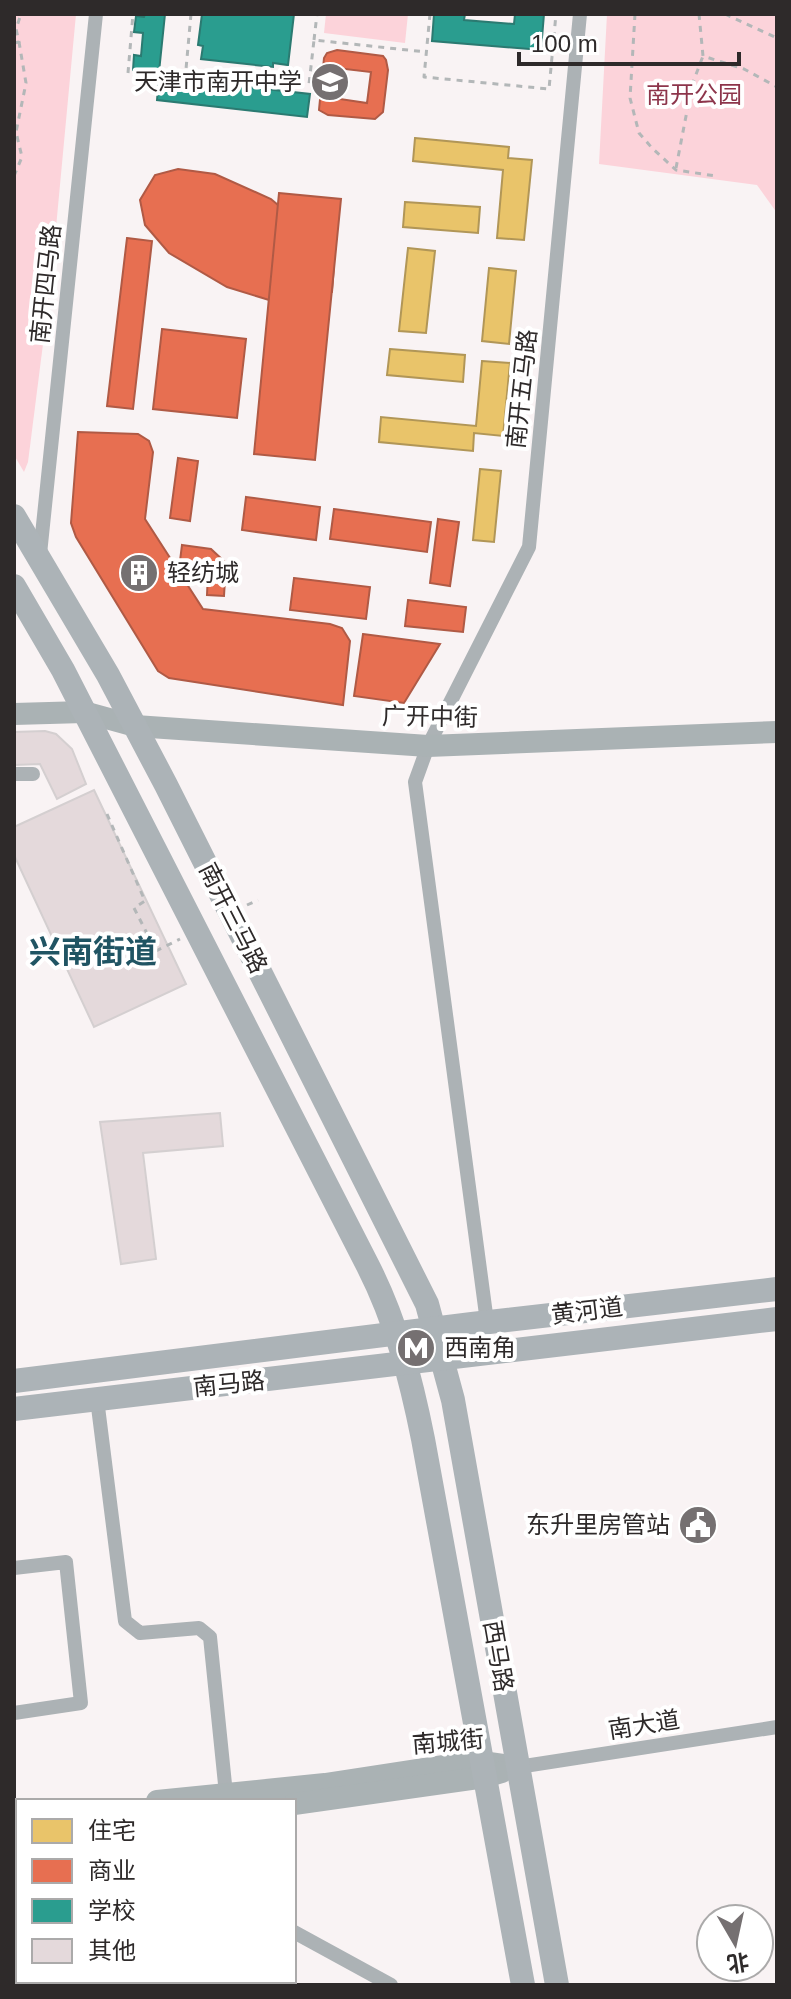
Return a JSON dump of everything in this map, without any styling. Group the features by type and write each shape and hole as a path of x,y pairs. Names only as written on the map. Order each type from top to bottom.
{"main road":[{"name":"南开三马路","path":"14,516 135,726 410,1269 435,1329"},
{"name":"南开三马路","path":"14,586 84,712 368,1266 397,1333 406,1365"},
{"name":"黄河道","path":"397,1333 777,1289"},
{"name":"黄河道","path":"443,1360 777,1319"},
{"name":"西马路","path":"435,1329 453,1400 557,1985"},
{"name":"南马路","path":"14,1381 397,1333"},
{"name":"南马路","path":"14,1409 443,1360"},
{"name":"西马路","path":"406,1365 423,1439 523,1985"}],"street":[{"name":"南开四马路","path":"39,559 96,14"},
{"name":"南开五马路","path":"487,1322 415,782 428,746 529,547 580,14"},
{"name":"广开中街","path":"14,714 84,712 135,726 428,746 777,732"},
{"path":"14,774 33,774"},
{"path":"97,1399 125,1621 140,1633 199,1628 210,1637 226,1794"},
{"path":"14,1568 66,1562 81,1703 14,1713"},
{"name":"南大道","path":"518,1767 777,1727"},
{"name":"南城街","path":"177,1799 518,1767"},
{"name":"南城街","path":"296,1804 484,1769"},
{"path":"296,1933 391,1985"}],"path":[{"path":"14,176 22,157 16,132 26,83 16,42 21,14"},
{"path":"128,73 133,14"},
{"path":"191,14 186,69 309,84 317,14"},
{"path":"430,14 424,77 549,89 556,14"},
{"path":"635,14 630,98 639,133 676,170 716,176"},
{"path":"676,170 692,85 703,56 699,14"},
{"path":"725,14 777,38"},
{"path":"314,40 426,52"},
{"path":"703,56 744,69 777,87"},
{"path":"14,161 20,161"},
{"path":"107,814 145,901 134,908 156,951"}],"green space":[{"path":"14,14 76,14 51,281 28,462 24,472 14,455"},
{"path":"326,14 408,14 405,43 324,33"},
{"name":"南开公园","path":"607,14 777,14 777,213 757,185 599,164"}],"building: 住宅":[{"path":"415,138 509,147 508,158 532,160 524,240 497,238 503,170 413,161"},
{"path":"405,202 480,207 478,233 403,227"},
{"path":"408,248 435,251 426,333 399,331"},
{"path":"489,268 516,271 509,344 482,341"},
{"path":"390,349 465,355 463,382 387,375"},
{"path":"482,361 510,363 503,436 474,433 473,451 379,442 381,417 476,426"},
{"path":"480,469 501,471 494,542 473,540"}],"building: 商业":[{"path":"337,50 383,56 386,60 388,70 383,112 375,119 328,115 319,110 327,53","holes":["337,68 371,72 367,103 333,98"]},
{"path":"178,169 215,174 271,199 318,237 334,265 332,292 313,304 269,300 227,287 169,253 145,225 140,200 155,175"},
{"path":"279,193 341,199 315,460 254,454"},
{"path":"127,238 152,241 133,409 107,406"},
{"path":"162,329 246,339 237,418 153,409"},
{"name":"轻纺城","path":"78,432 138,434 149,441 153,452 145,519 203,609 342,628 350,641 343,705 169,678 158,671 76,537 71,523"},
{"path":"178,458 198,461 190,521 170,518"},
{"path":"246,497 320,507 316,540 242,530"},
{"path":"334,509 431,522 427,552 330,539"},
{"path":"438,519 459,522 450,586 430,583"},
{"path":"182,545 211,549 226,563 224,596 207,595 208,572 199,564 180,561"},
{"path":"294,578 370,587 366,619 290,610"},
{"path":"408,600 466,607 463,632 405,626"},
{"path":"363,634 440,644 404,703 354,696"}],"building: 学校":[{"path":"145,14 165,14 159,72 133,70 134,55 141,56 143,33 134,32 136,16 144,17"},
{"path":"202,14 294,14 288,65 273,63 273,67 201,59 203,46 198,45"},
{"path":"434,14 465,14 464,20 514,24 515,14 544,14 541,50 432,41"},
{"path":"159,77 310,94 307,117 157,100"}],"building: 其他":[{"path":"45,731 56,734 72,749 86,784 57,799 40,764 14,765 14,732"},
{"path":"94,790 186,984 94,1027 14,855 14,827"},
{"path":"220,1113 223,1146 143,1153 156,1259 121,1264 100,1122"}],"place":[{"name":"天津市南开中学","path":"330,82"},
{"name":"轻纺城","path":"139,573"},
{"name":"西南角","path":"416,1348"},
{"name":"东升里房管站","path":"698,1525"}],"district":[{"name":"兴南街道","path":"93,952"}]}
